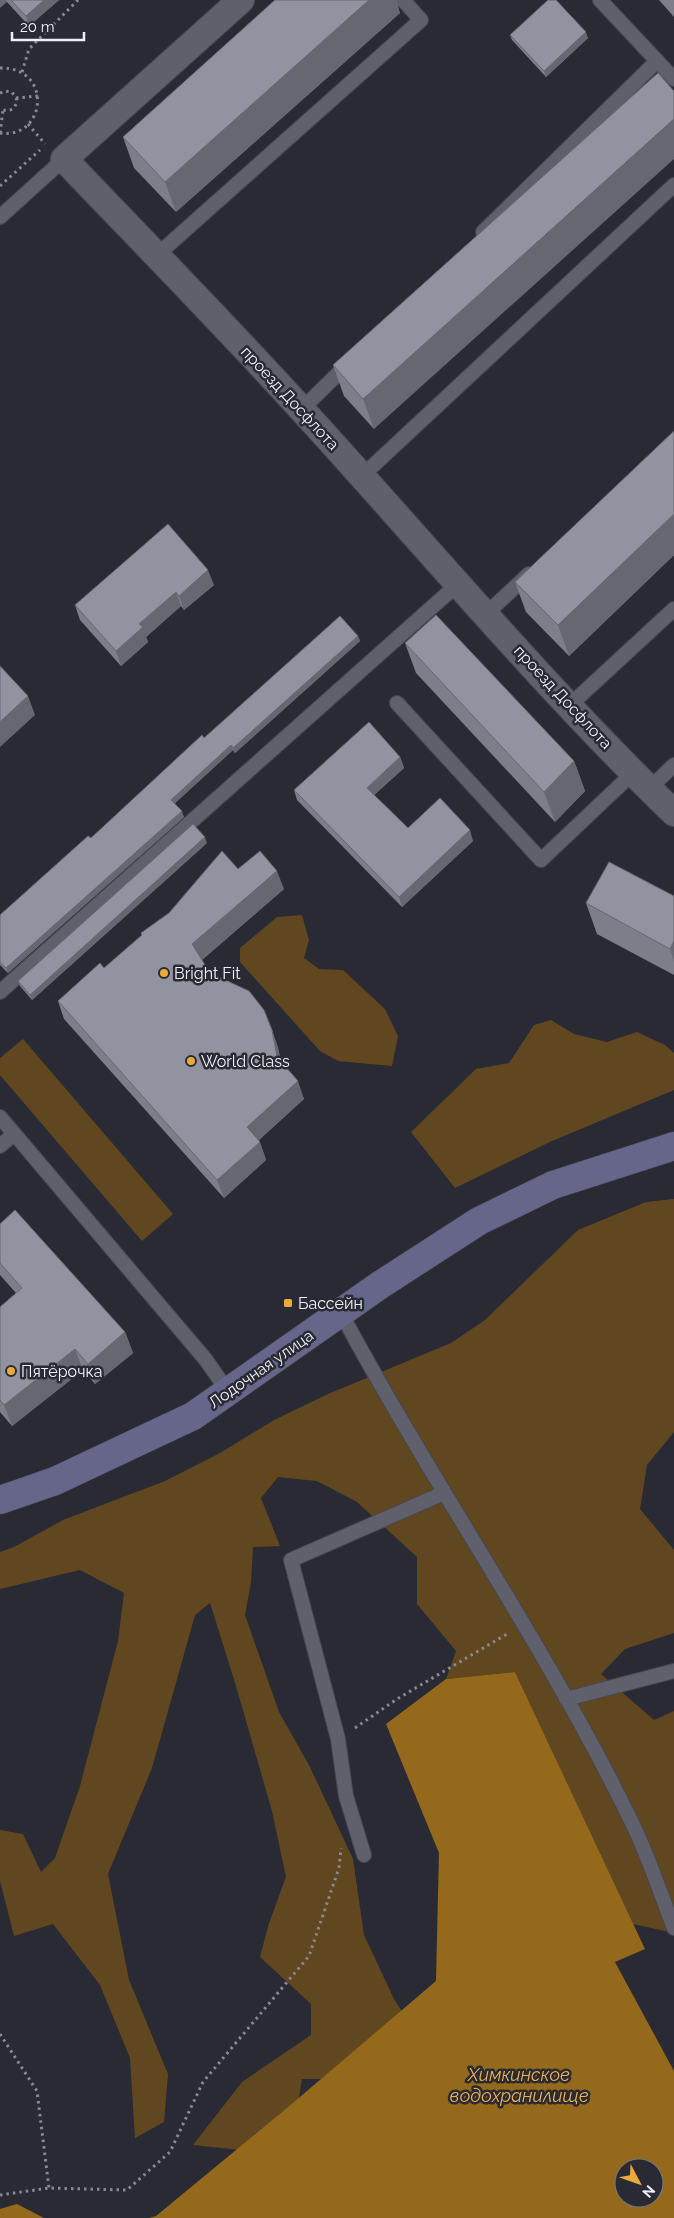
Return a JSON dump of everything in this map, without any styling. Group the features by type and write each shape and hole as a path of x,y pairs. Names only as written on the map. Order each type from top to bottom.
{"street":[{"path":"55,152 241,0"},
{"name":"проезд Досфлота","path":"55,152 302,409 458,584 641,781 674,813"},
{"name":"Лодочная улица","path":"0,1500 55,1481 193,1416 229,1393 341,1313 479,1221 553,1185 674,1146"}],"lane":[{"path":"156,256 420,20 403,0"},
{"path":"600,0 674,79"},
{"path":"472,242 657,61"},
{"path":"0,217 55,152"},
{"path":"362,476 674,185"},
{"path":"302,409 359,354"},
{"path":"486,614 536,567"},
{"path":"0,992 458,584"},
{"path":"570,705 674,609"},
{"path":"397,703 541,860 641,781 674,764"},
{"path":"0,1118 206,1360 229,1393"},
{"path":"0,1146 14,1134"},
{"path":"341,1313 372,1371 566,1699 636,1830 674,1928"},
{"path":"364,1855 346,1796 338,1739 291,1560 444,1493"},
{"path":"566,1699 674,1671"}],"path":[{"path":"22,72 29,49 78,0"},
{"path":"0,68 12,68 22,72 31,79 38,96 37,111 28,124 15,132 0,133 2,109 14,109 17,103 14,94 8,91 0,93"},
{"path":"16,98 38,96"},
{"path":"28,124 55,152"},
{"path":"338,1739 397,1699 522,1625"},
{"path":"0,2195 49,2188 127,2190 170,2152 203,2082 309,1956 339,1868 342,1841"},
{"path":"0,2034 36,2091 49,2188"}],"shaded area":[{"path":"302,915 309,940 304,958 319,969 343,970 385,1009 398,1036 392,1066 338,1061 320,1051 240,962 240,948 277,917"},
{"path":"551,1020 574,1034 607,1042 637,1032 665,1045 674,1053 674,1090 552,1141 455,1188 411,1132 476,1069 509,1063 534,1025"},
{"path":"23,1039 173,1214 142,1241 0,1075 0,1058"},
{"path":"674,1199 674,1432 647,1465 640,1509 674,1550 674,1633 625,1649 601,1674 654,1720 674,1711 674,1933 633,1924 515,1672 446,1679 456,1651 417,1604 417,1557 357,1502 317,1481 278,1477 261,1498 280,1546 253,1547 251,1582 245,1615 279,1712 310,1767 353,1859 364,1935 394,1999 414,2030 333,2079 302,2079 295,2121 240,2150 193,2145 242,2082 311,2035 311,2004 260,1957 269,1923 286,1877 272,1811 210,1603 195,1615 152,1768 108,1874 129,1980 168,2074 164,2122 135,2138 130,2058 100,1985 53,1924 14,1936 0,1881 0,1830 23,1834 41,1872 55,1858 80,1786 118,1641 124,1593 80,1570 0,1589 0,1552 14,1547 63,1520 165,1481 220,1453 274,1420 328,1394 451,1343 485,1320 578,1230 646,1202"}],"water":[{"name":"Химкинское водохранилище","path":"515,1672 645,1949 615,1962 674,2071 674,2218 149,2218 156,2216 287,2108 436,1981 439,1853 386,1724 446,1679"},
{"path":"17,2204 44,2218 0,2218 0,2209"}],"building":[{"path":"11,0 44,0 26,16"},
{"path":"275,0 369,0 165,182 123,137"},
{"path":"548,0 556,0 586,32 544,71 510,35"},
{"path":"658,73 674,91 674,119 363,399 333,365"},
{"path":"674,431 674,514 558,625 515,582"},
{"path":"168,524 208,570 179,596 176,592 139,624 143,627 116,651 75,605"},
{"path":"436,615 574,761 544,792 405,643"},
{"path":"340,616 358,636 233,748 231,745 171,800 182,811 6,968 0,962 0,915 88,836 91,838 202,735 204,738"},
{"path":"0,666 28,696 0,722"},
{"path":"369,722 400,757 367,788 408,828 440,798 470,830 399,897 294,790"},
{"path":"193,824 205,837 30,995 18,981"},
{"name":"World Class","path":"222,851 238,869 260,851 277,871 192,944 210,973 249,991 264,1010 272,1030 277,1057 298,1081 247,1127 260,1142 217,1180 58,1001 100,963 104,968 142,935 141,933 169,913"},
{"path":"609,862 674,896 674,941 670,949 586,903"},
{"path":"15,1210 125,1332 88,1364 75,1349 4,1405 0,1400 0,1307 22,1288 0,1263 0,1224"}],"place":[{"name":"Bright Fit","path":"164,973"},
{"name":"World Class","path":"191,1061"},
{"name":"Бассейн","path":"288,1303"},
{"name":"Пятёрочка","path":"11,1371"}]}
